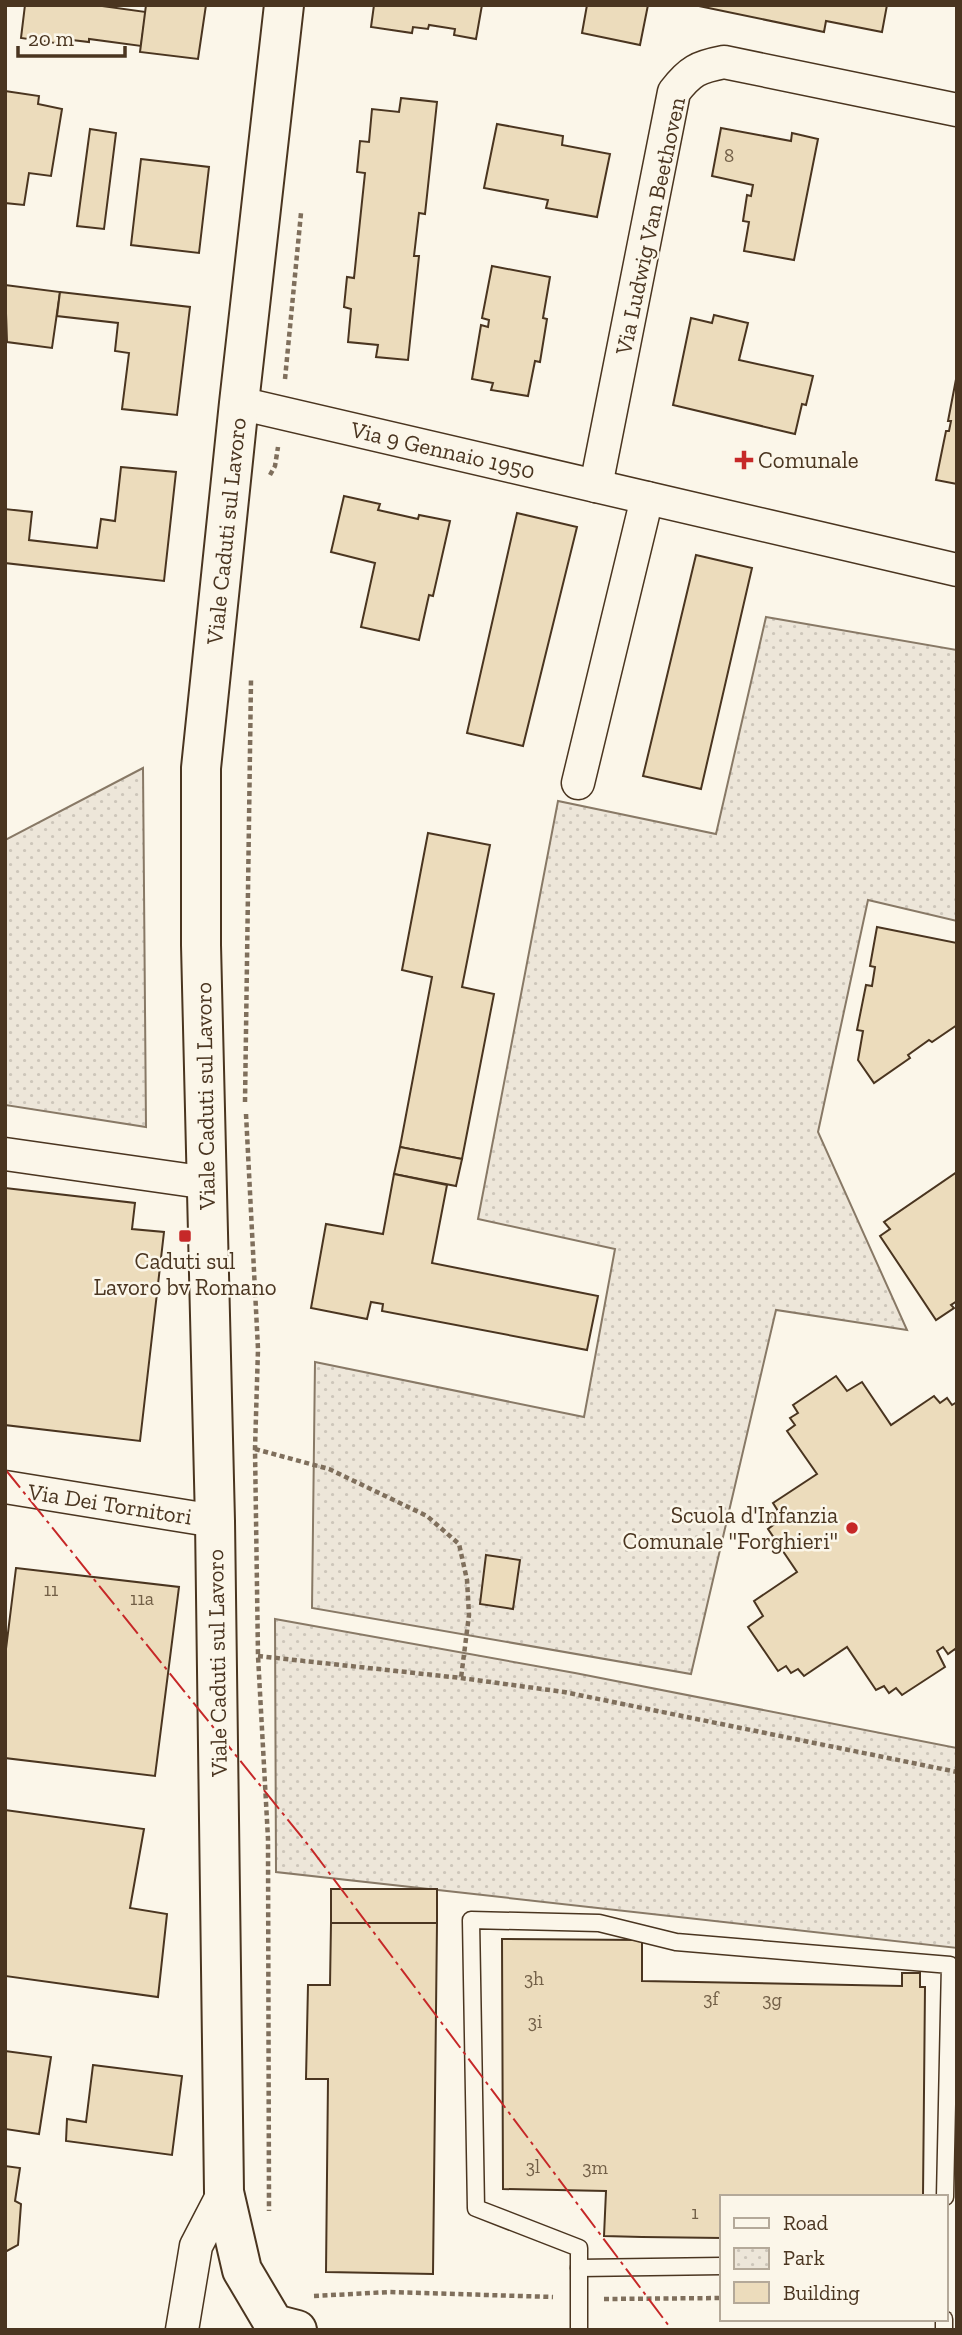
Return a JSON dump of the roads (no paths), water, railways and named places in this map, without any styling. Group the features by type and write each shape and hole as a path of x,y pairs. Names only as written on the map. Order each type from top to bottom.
{"street":[{"name":"Viale Caduti sul Lavoro","path":"281,2328 242,2270 224,2192 215,1521 201,946 201,768 284,5"},
{"name":"Via Ludwig Van Beethoven","path":"596,486 674,92 687,75 702,66 724,62 957,110"},
{"name":"Via 9 Gennaio 1950","path":"239,403 957,570"},
{"path":"578,783 647,498"},
{"path":"5,1154 208,1183"},
{"name":"Via Dei Tornitori","path":"5,1487 215,1521"},
{"name":"Viale Caduti sul Lavoro","path":"182,2330 196,2246 224,2192"}],"lane":[{"path":"579,2330 579,2248 476,2208 471,1920 599,1923 676,1942 950,1965 945,2195"},
{"path":"579,2268 720,2266"}],"place":[{"name":"Comunale","path":"744,460"},
{"name":"Caduti sul Lavoro bv Romano","path":"185,1236"},
{"name":"Scuola d'Infanzia Comunale \"Forghieri\"","path":"852,1528"}]}
